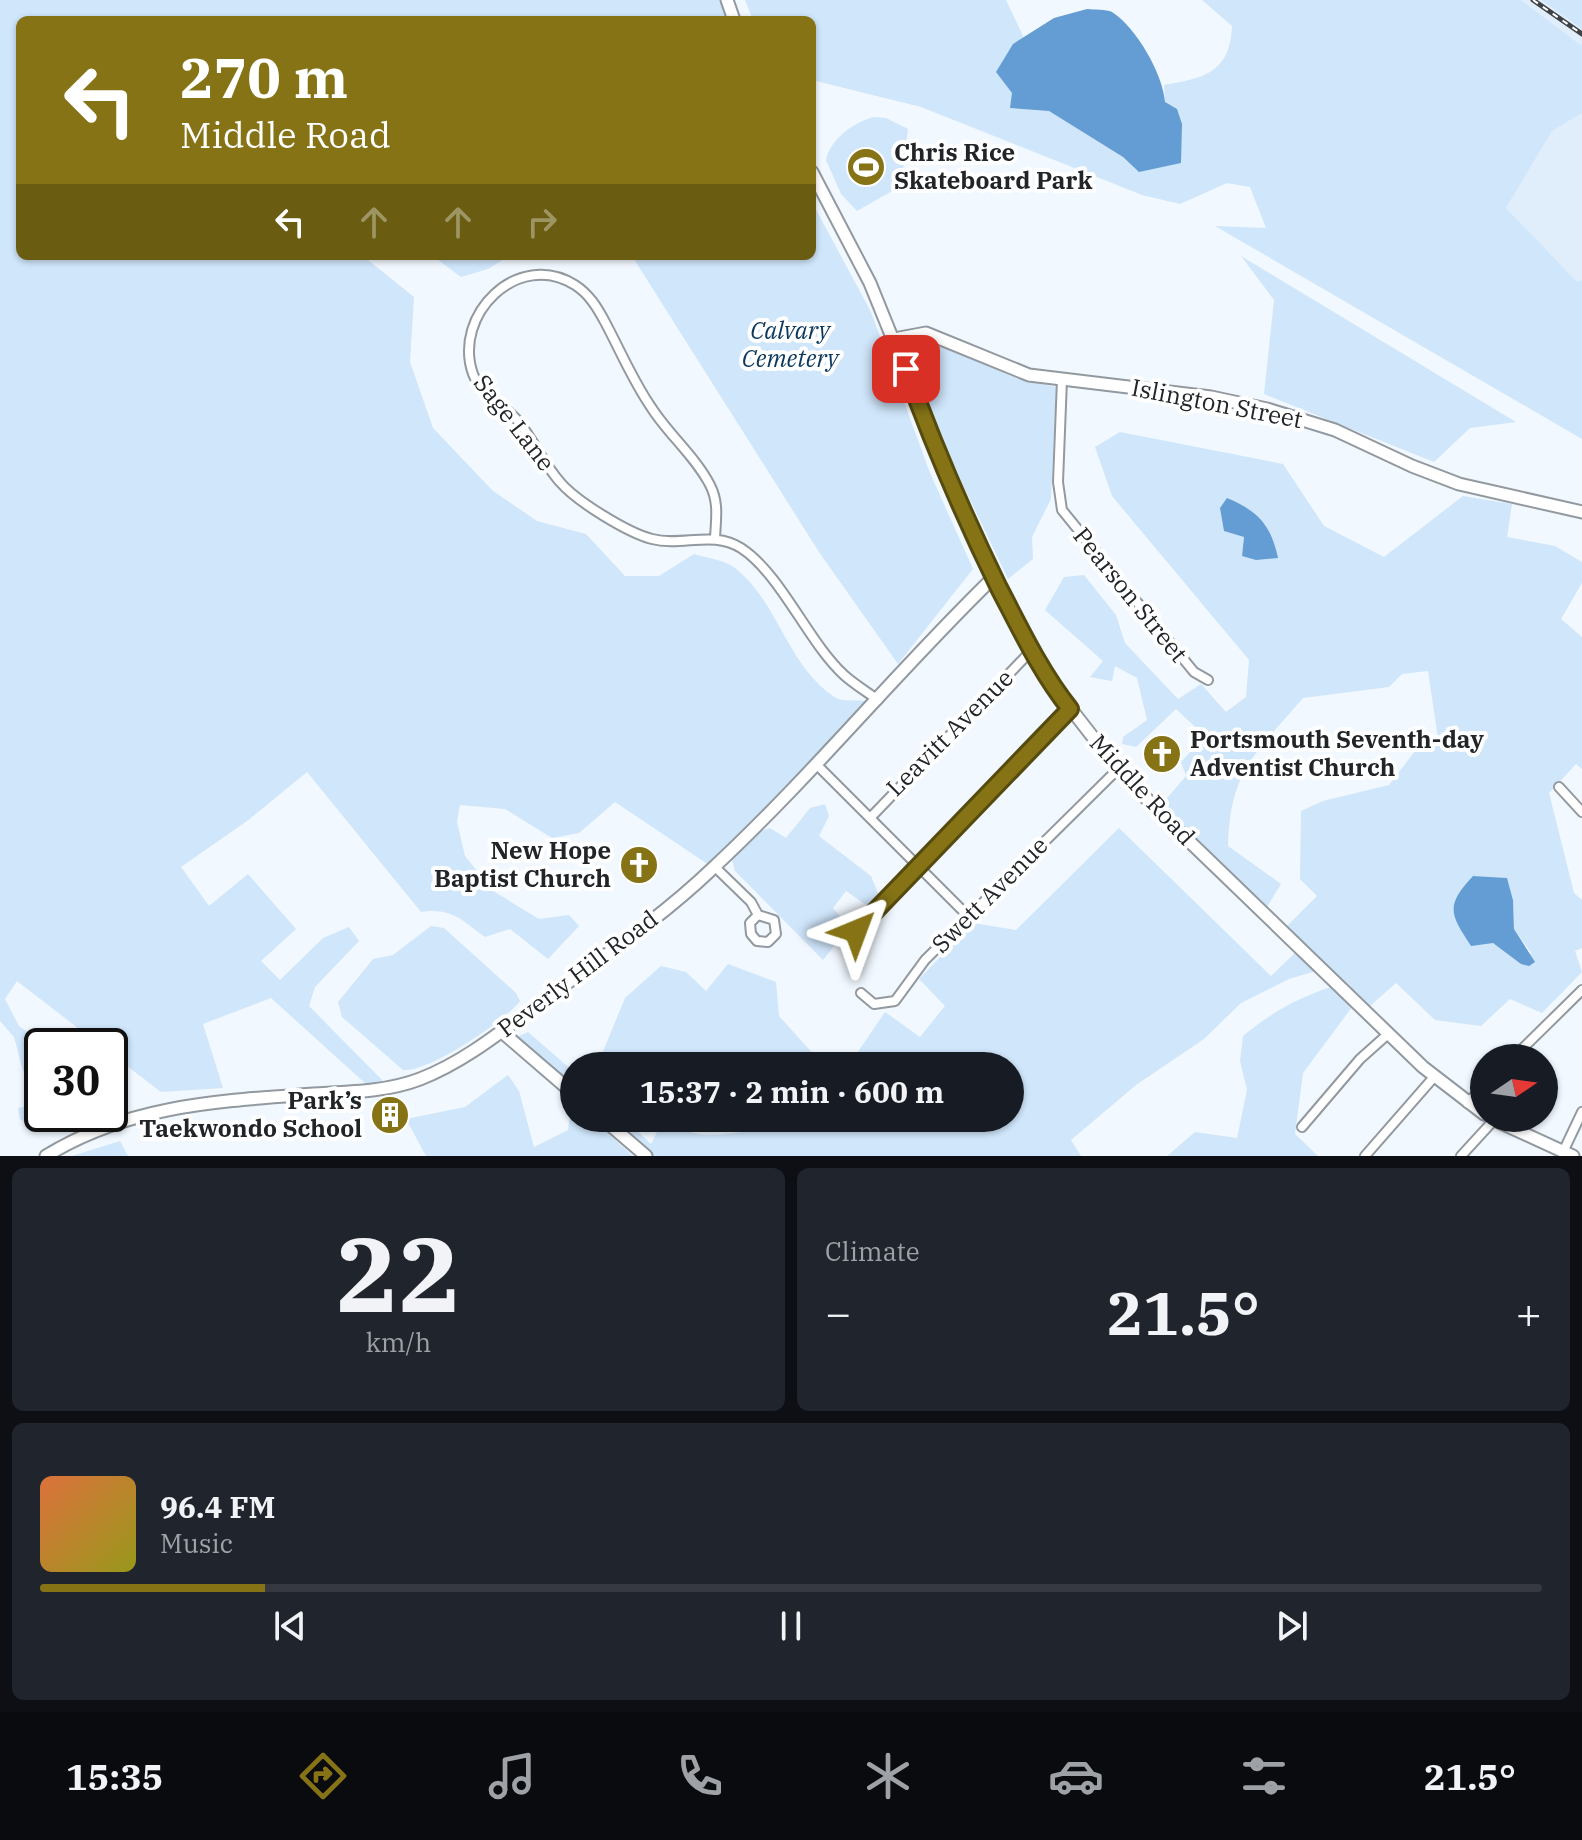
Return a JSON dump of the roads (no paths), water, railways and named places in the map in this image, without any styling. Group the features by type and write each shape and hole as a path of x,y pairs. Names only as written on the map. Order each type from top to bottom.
{"street":[{"name":"Middle Road","path":"816,180 862,266 894,339 943,468 994,577 1031,651 1070,709 1119,768 1388,1034 1434,1077 1470,1105"},
{"name":"Sage Lane","path":"542,275 557,276 584,291 598,307 651,408 710,485 717,510 715,538 675,542 647,538 601,512 559,481 518,420 473,376 468,347 470,332 482,308 501,288 513,281 542,275"},
{"name":"Islington Street","path":"894,339 926,333 1016,372 1211,397 1288,414 1335,430 1459,484 1582,512"},
{"name":"Pearson Street","path":"1062,379 1059,503 1194,672 1208,680"},
{"path":"715,538 749,555 843,674 878,700"},
{"name":"Peverly Hill Road","path":"46,1156 90,1133 166,1108 221,1100 385,1088 410,1082 447,1066 502,1032 647,924 715,867 817,765 994,577"},
{"name":"Leavitt Avenue","path":"871,817 1031,651"},
{"path":"856,931 1070,709"},
{"path":"817,765 969,917"},
{"name":"Swett Avenue","path":"861,993 874,1004 895,1001 925,960 1119,768"},
{"path":"1559,787 1582,812"},
{"path":"715,867 751,902 758,915"},
{"path":"1527,1044 1582,990"},
{"path":"502,1032 560,1082"},
{"path":"1302,1127 1360,1059 1388,1034"},
{"path":"1365,1156 1434,1077"},
{"path":"1467,1103 1470,1100"},
{"path":"1568,1154 1582,1112"},
{"path":"618,1132 646,1156"},
{"path":"1461,1156 1478,1132"},
{"name":"Middle Road","path":"1521,1132 1568,1154"}],"water":[{"path":"1087,9 1112,12 1130,28 1147,52 1159,78 1165,102 1177,109 1182,124 1181,163 1139,172 1123,157 1049,111 1010,108 1012,93 996,72 1013,44 1054,18"},
{"path":"1227,498 1262,520 1278,558 1256,560 1242,556 1244,537 1224,531 1220,508"},
{"path":"1473,876 1507,878 1513,900 1514,929 1535,962 1529,966 1521,964 1493,943 1471,946 1455,918 1454,910 1458,895"}],"railway":[{"path":"1533,0 1582,34"}],"place":[{"name":"Chris Rice Skateboard Park","path":"866,167"},
{"name":"Portsmouth Seventh-day Adventist Church","path":"1162,754"},
{"name":"New Hope Baptist Church","path":"639,865"},
{"name":"Park’s Taekwondo School","path":"390,1115"}],"park label":[{"name":"Calvary Cemetery","path":"790,345"}]}
